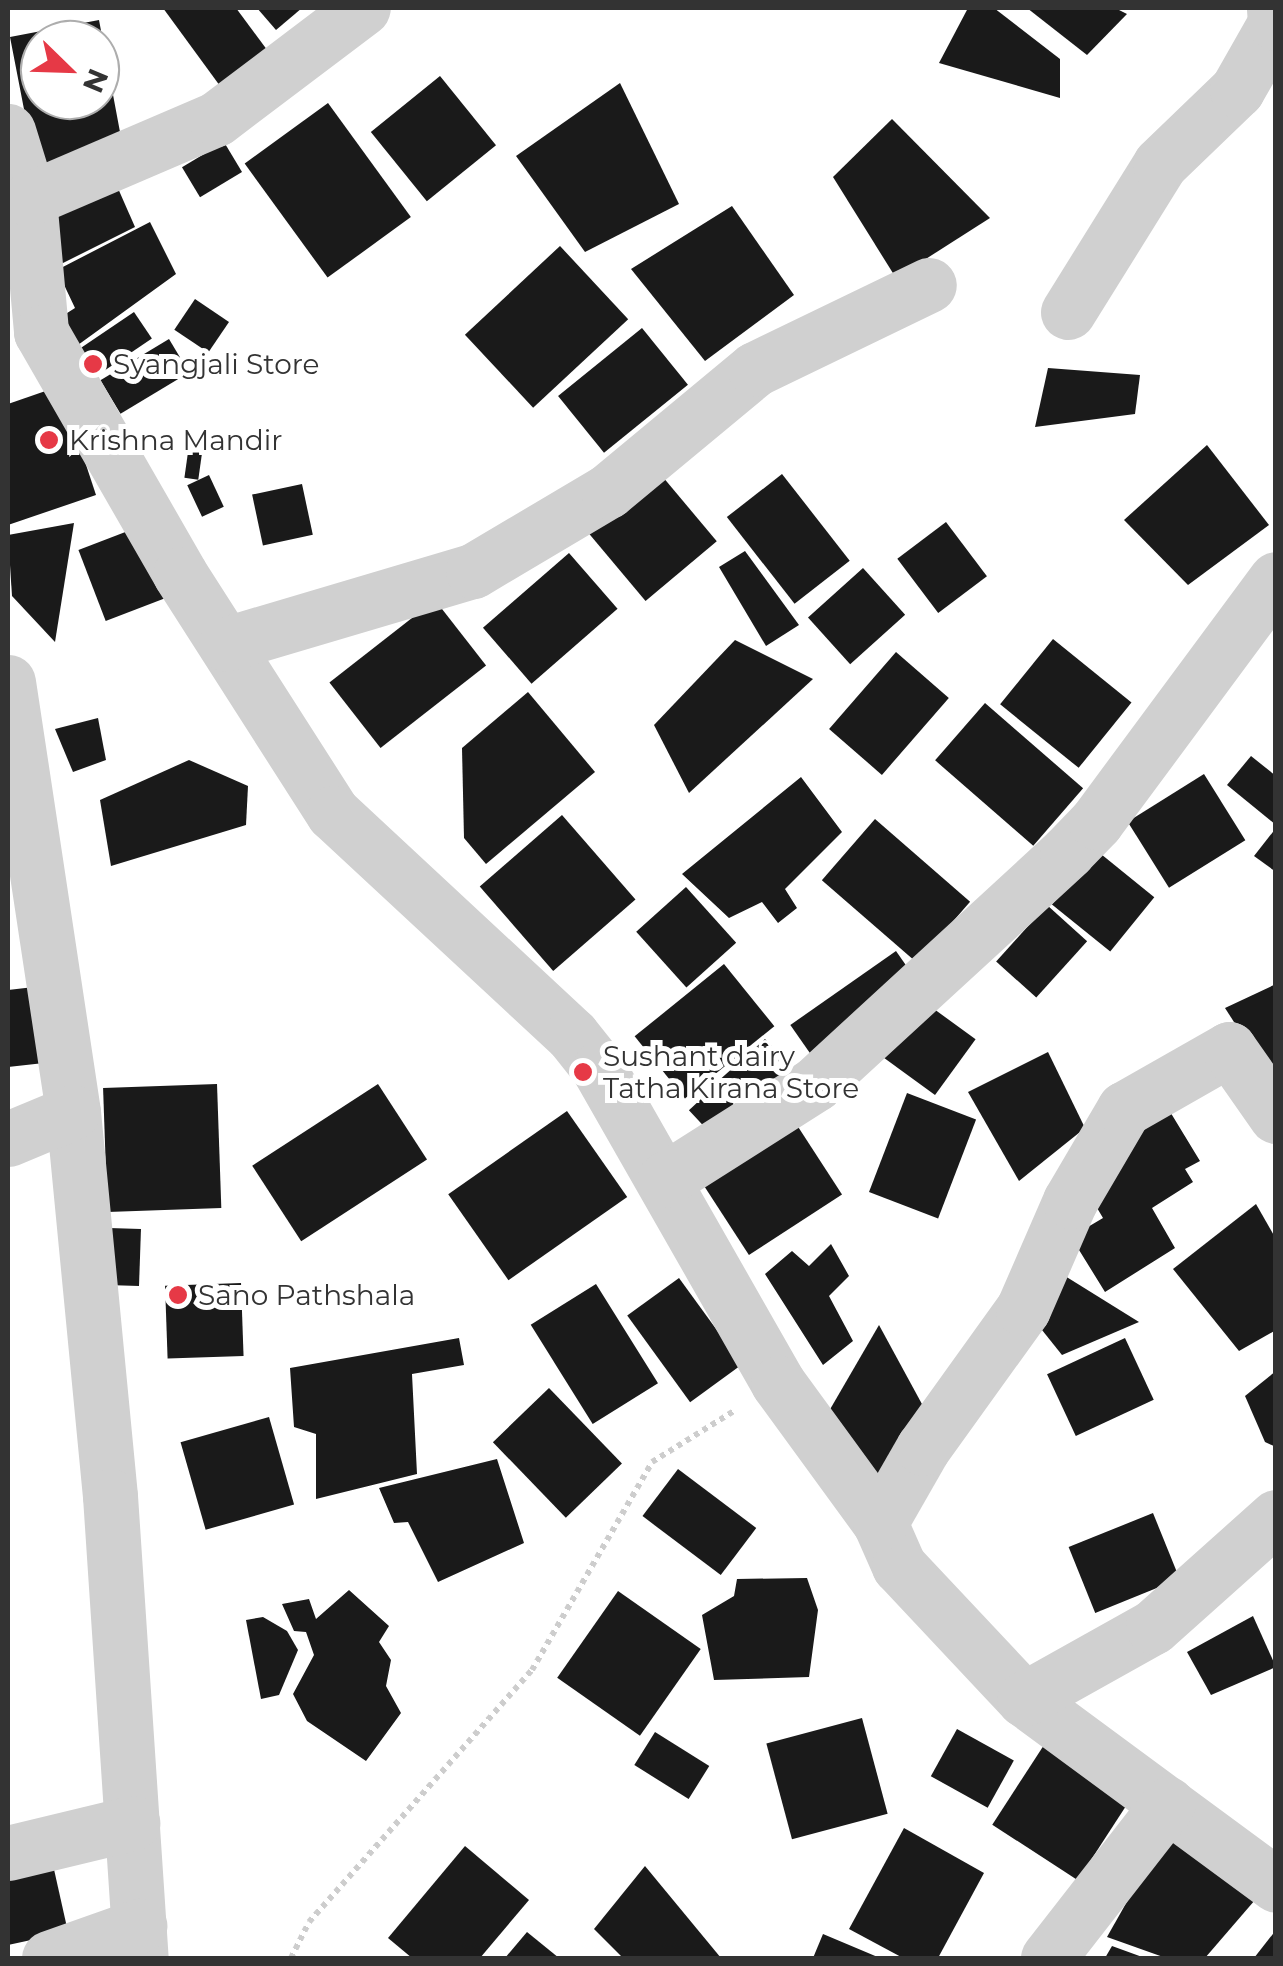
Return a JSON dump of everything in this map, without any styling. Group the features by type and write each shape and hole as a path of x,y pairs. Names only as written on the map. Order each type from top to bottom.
{"street":[{"path":"29,199 216,119 363,8"},
{"path":"1068,312 1160,164 1236,90 1275,24 1274,8"},
{"path":"8,132 29,199 24,345 226,644 334,813 572,1035 664,1180 778,1383 880,1523 900,1566 1024,1698 1276,1885"},
{"path":"226,644 473,571 608,491 755,369 930,285"},
{"path":"664,1180 816,1084 1067,852 1276,579"},
{"path":"8,682 73,1112 140,1942 48,1958"},
{"path":"880,1523 924,1448 1023,1309 1070,1201 1124,1108 1229,1049 1276,1116"},
{"path":"8,1139 73,1112"},
{"path":"1024,1698 1153,1627 1276,1517"},
{"path":"1048,1958 1168,1804"},
{"path":"8,1853 132,1823"}],"path":[{"path":"291,1958 309,1922 532,1670 652,1462 778,1383"}],"building":[{"path":"163,8 236,8 279,66 231,101"},
{"path":"257,8 302,8 276,30"},
{"path":"968,8 994,8 1060,59 1060,98 939,63"},
{"path":"1027,8 1115,8 1127,14 1087,55"},
{"path":"20,35 20,89 10,37"},
{"path":"440,76 496,145 427,201 371,132"},
{"path":"620,83 679,204 585,252 516,156"},
{"path":"328,103 411,217 328,278 245,164"},
{"path":"892,119 990,218 896,278 833,177"},
{"path":"26,120 118,120 123,148 35,166"},
{"path":"224,142 242,172 200,197 182,167"},
{"path":"113,177 135,227 49,270 35,211"},
{"path":"732,206 794,295 705,361 631,269"},
{"path":"150,222 176,274 71,350 53,322 75,308 57,270"},
{"path":"560,246 628,319 533,408 465,335"},
{"path":"195,299 229,322 208,353 174,330"},
{"path":"134,312 152,339 94,378 76,351"},
{"path":"642,328 688,385 604,453 558,396"},
{"path":"169,339 189,372 121,414 100,380"},
{"path":"1048,368 1140,375 1135,414 1035,427"},
{"path":"60,386 96,495 8,525 8,404"},
{"path":"189,445 203,447 198,480 184,478"},
{"path":"1207,445 1269,525 1188,585 1124,520"},
{"path":"657,470 717,541 646,601 586,530"},
{"path":"782,474 850,561 795,604 727,517"},
{"path":"209,475 224,507 202,517 187,485"},
{"path":"302,484 313,535 263,545 252,495"},
{"path":"946,522 987,576 938,613 897,559"},
{"path":"74,523 55,642 12,596 8,535"},
{"path":"141,526 168,597 106,621 78,550"},
{"path":"745,551 799,625 766,646 719,567"},
{"path":"569,553 618,609 532,684 483,628"},
{"path":"863,568 905,615 850,664 808,618"},
{"path":"435,600 486,665 381,748 329,682"},
{"path":"1053,639 1131,703 1079,768 1000,704"},
{"path":"735,640 813,679 689,793 654,725"},
{"path":"896,652 949,698 882,775 829,729"},
{"path":"528,692 595,772 486,864 464,838 462,748"},
{"path":"985,703 1083,788 1033,846 935,760"},
{"path":"98,718 106,760 73,772 55,729"},
{"path":"1251,756 1276,776 1276,825 1227,785"},
{"path":"189,760 248,786 246,825 111,866 100,800"},
{"path":"1204,774 1245,840 1169,888 1128,822"},
{"path":"801,777 842,832 785,889 797,908 778,923 762,902 729,918 682,874"},
{"path":"562,815 635,900 553,971 480,887"},
{"path":"875,819 970,902 917,963 822,880"},
{"path":"1276,828 1276,872 1254,856"},
{"path":"1096,850 1154,897 1110,952 1052,904"},
{"path":"686,887 736,943 686,988 636,932"},
{"path":"1047,905 1087,941 1036,998 996,961"},
{"path":"896,951 916,980 810,1054 790,1025"},
{"path":"724,964 774,1026 685,1099 635,1036"},
{"path":"1276,984 1276,1067 1266,1072 1225,1008"},
{"path":"34,987 44,1063 8,1067 8,990"},
{"path":"923,1001 976,1039 935,1095 882,1057"},
{"path":"765,1039 795,1072 750,1113 720,1080"},
{"path":"1048,1052 1085,1128 1019,1181 968,1092"},
{"path":"217,1084 221,1208 107,1212 103,1088"},
{"path":"378,1084 427,1159 301,1241 252,1166"},
{"path":"716,1085 734,1104 707,1129 689,1110"},
{"path":"907,1093 976,1120 938,1218 869,1192"},
{"path":"1169,1110 1200,1161 1185,1169 1193,1182 1152,1208 1175,1248 1105,1292 1071,1237 1103,1218 1084,1186 1108,1148"},
{"path":"567,1111 627,1197 508,1280 448,1194"},
{"path":"793,1119 842,1194 749,1255 700,1179"},
{"path":"1256,1204 1276,1239 1276,1330 1239,1351 1173,1269"},
{"path":"109,1228 141,1229 139,1286 107,1285"},
{"path":"831,1244 849,1276 829,1296 853,1341 823,1365 765,1274 792,1251 809,1266"},
{"path":"1065,1276 1139,1322 1062,1355 1030,1315"},
{"path":"679,1278 742,1365 690,1402 627,1316"},
{"path":"241,1283 244,1356 168,1359 165,1286"},
{"path":"596,1284 658,1383 593,1424 531,1325"},
{"path":"879,1325 929,1417 878,1495 825,1418"},
{"path":"459,1338 464,1365 412,1374 417,1474 316,1499 316,1434 294,1427 290,1368"},
{"path":"1125,1338 1154,1400 1076,1436 1047,1374"},
{"path":"1276,1371 1276,1447 1265,1442 1245,1396"},
{"path":"549,1388 622,1464 566,1518 493,1442"},
{"path":"269,1417 294,1504 206,1530 181,1442"},
{"path":"497,1459 524,1543 438,1582 408,1522 394,1523 379,1488"},
{"path":"678,1469 756,1528 721,1575 642,1516"},
{"path":"1153,1513 1180,1579 1095,1613 1069,1547"},
{"path":"807,1578 818,1610 809,1677 714,1680 702,1615 734,1596 737,1579"},
{"path":"349,1590 389,1626 379,1642 391,1660 386,1686 401,1713 366,1761 307,1721 293,1694 314,1655 306,1632 294,1631 282,1604 309,1599 316,1619"},
{"path":"618,1591 701,1649 640,1736 557,1678"},
{"path":"1253,1616 1276,1667 1211,1695 1187,1652"},
{"path":"263,1617 287,1631 298,1650 279,1695 261,1699 246,1620"},
{"path":"862,1718 888,1814 792,1839 766,1744"},
{"path":"957,1729 1014,1761 988,1808 931,1776"},
{"path":"655,1732 709,1766 689,1799 634,1765"},
{"path":"1044,1745 1130,1801 1078,1880 992,1825"},
{"path":"904,1828 984,1873 938,1958 903,1958 849,1929"},
{"path":"1168,1829 1255,1900 1205,1958 1166,1958 1107,1937"},
{"path":"465,1846 529,1900 480,1958 412,1958 388,1938"},
{"path":"49,1847 68,1932 8,1945 8,1856"},
{"path":"645,1866 721,1958 623,1958 594,1929"},
{"path":"1276,1930 1276,1958 1254,1958"},
{"path":"527,1932 559,1958 505,1958"},
{"path":"823,1934 880,1958 813,1958"},
{"path":"1112,1946 1145,1958 1105,1958"}],"place":[{"name":"Syangjali Store","path":"93,364"},
{"name":"Krishna Mandir","path":"49,440"},
{"name":"Sushant dairy Tatha Kirana Store","path":"583,1072"},
{"name":"Sano Pathshala","path":"178,1295"}]}
